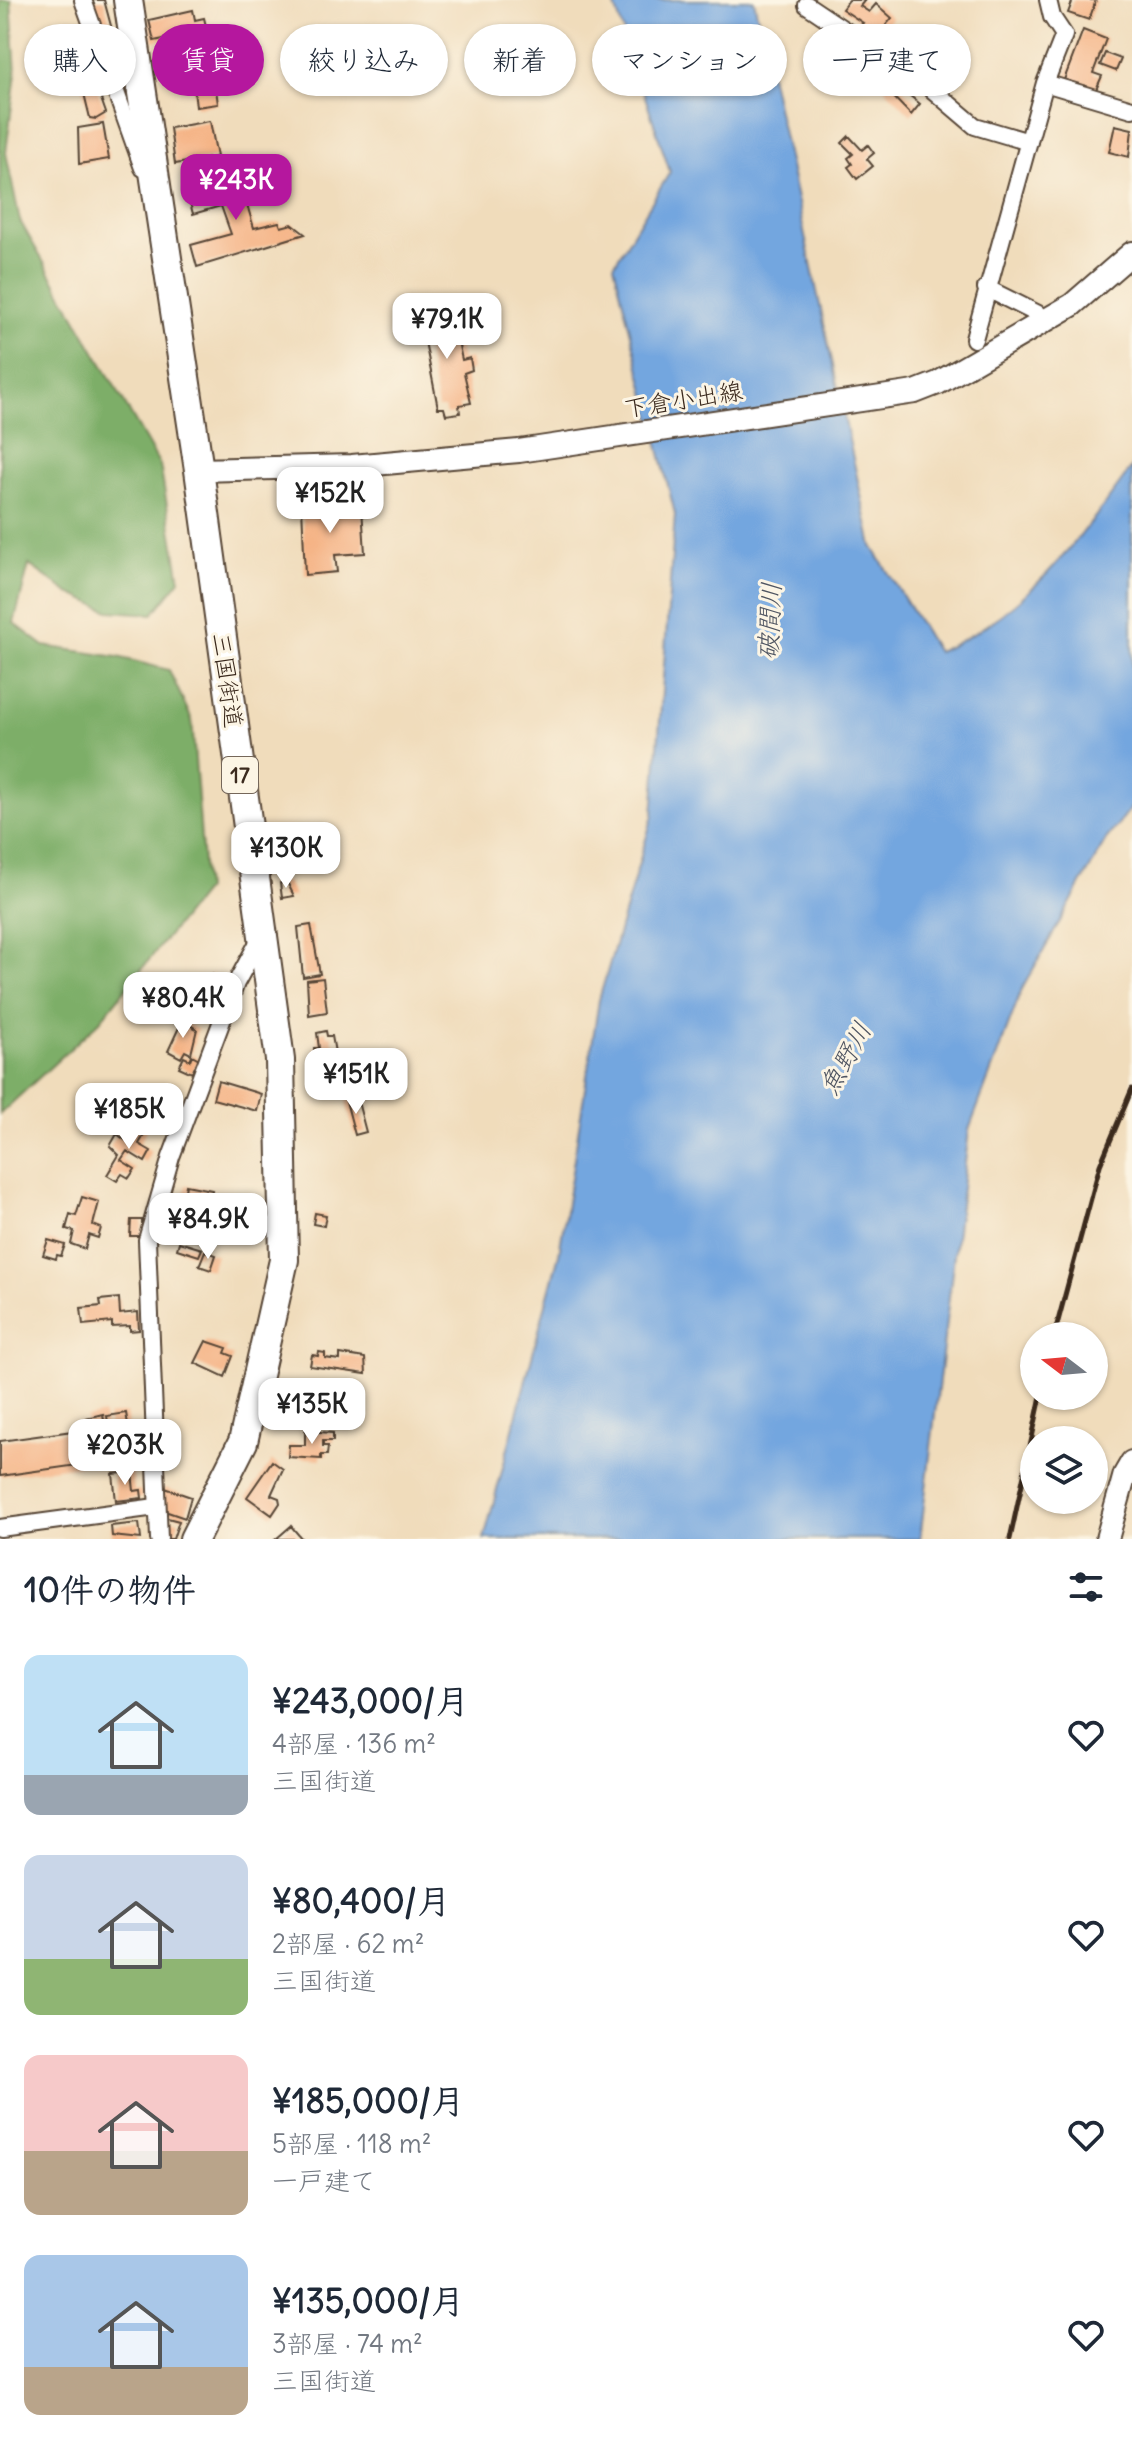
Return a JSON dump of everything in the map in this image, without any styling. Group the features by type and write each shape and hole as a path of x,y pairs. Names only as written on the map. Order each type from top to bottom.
{"highway":[{"name":"三国街道","path":"128,0 199,470 280,1060 284,1260 243,1442 194,1539"}],"main road":[{"name":"下倉小出線","path":"199,470 352,466 531,449 884,394 915,392 938,383 1072,305 1132,253"},
{"path":"1107,1539 1125,1474 1132,1462"}],"street":[{"path":"83,0 161,219"},
{"path":"974,339 1045,83 1064,35 1052,17 1048,0"},
{"path":"807,5 928,86 975,126 1029,142"},
{"path":"1045,83 1132,109"},
{"path":"986,288 1038,314 1042,322"},
{"path":"159,1539 147,1240 176,1143 236,983 262,936"},
{"path":"0,1528 156,1507"}],"green space":[{"path":"0,0 11,0 16,73 6,153 20,221 160,465 180,580 153,614 109,611 69,593 29,565 14,623 44,646 118,657 169,670 192,720 205,890 100,1021 0,1114"}],"water":[{"path":"613,0 754,0 759,24 621,24"},
{"path":"645,96 775,96 872,546 937,652 968,637 1023,597 1070,548 1132,467 1132,807 1107,838 1022,989 969,1130 920,1539 484,1539 559,1254 599,1000 653,815 675,514 614,265 670,172"}],"building":[{"path":"92,0 104,0 110,24 97,24"},
{"path":"849,0 865,0 860,6 869,12 876,4 892,18 887,24 862,24 842,9"},
{"path":"1073,0 1096,0 1089,20 1068,13"},
{"path":"193,10 195,20 204,18 206,24 152,24 152,33 149,20"},
{"path":"1083,30 1106,39 1093,73 1102,76 1095,92 1064,80"},
{"path":"1105,53 1121,59 1116,71 1100,65"},
{"path":"85,96 100,96 106,113 96,119 90,118"},
{"path":"195,96 217,96 218,104 196,107"},
{"path":"892,96 910,96 920,104 911,115"},
{"path":"210,121 217,157 175,164 170,128"},
{"path":"103,124 109,159 79,164 78,128"},
{"path":"1115,125 1132,129 1129,157 1109,152"},
{"path":"849,136 862,150 868,145 874,153 867,159 873,166 857,179 848,167 852,164 848,158 853,154 842,143"},
{"path":"255,173 261,191 245,198 254,228 279,222 281,227 292,224 305,234 197,267 191,245 231,234 221,206 193,214 188,195"},
{"path":"456,309 463,340 458,341 462,360 470,358 472,370 464,373 471,403 459,405 460,413 446,415 444,408 438,408 423,331 429,330 427,316"},
{"path":"328,500 330,504 344,503 346,510 362,508 365,553 335,555 337,572 305,575 302,506"},
{"path":"287,882 294,896 282,898 280,883"},
{"path":"311,925 320,974 303,977 298,927"},
{"path":"211,974 226,980 216,1006 201,1000"},
{"path":"323,978 327,1012 309,1015 307,980"},
{"path":"182,1021 197,1029 191,1054 185,1051 181,1058 168,1051"},
{"path":"326,1031 327,1036 332,1036 338,1069 315,1073 314,1048 319,1048 317,1033"},
{"path":"192,1055 199,1059 192,1073 179,1067 184,1057 190,1060"},
{"path":"218,1081 261,1094 257,1111 213,1099"},
{"path":"357,1098 366,1132 355,1135 346,1101"},
{"path":"137,1121 148,1128 139,1144 151,1151 145,1162 127,1151 121,1160 135,1169 129,1178 122,1174 117,1181 107,1175 119,1155 110,1146 117,1134 125,1140"},
{"path":"186,1185 212,1190 207,1217 181,1213"},
{"path":"82,1197 99,1202 93,1225 101,1228 98,1238 89,1235 85,1249 71,1244 74,1231 66,1229 70,1214 76,1216"},
{"path":"315,1213 326,1215 324,1226 313,1224"},
{"path":"220,1214 231,1215 229,1226 218,1224"},
{"path":"131,1220 142,1220 142,1236 130,1236"},
{"path":"48,1240 65,1245 61,1256 57,1255 56,1259 43,1255"},
{"path":"179,1242 202,1249 199,1256 177,1249"},
{"path":"205,1251 216,1255 211,1270 199,1266"},
{"path":"119,1298 120,1314 138,1312 139,1330 130,1331 130,1326 112,1327 112,1322 83,1325 81,1308 101,1306 100,1300"},
{"path":"206,1341 227,1348 225,1353 233,1356 225,1377 195,1363"},
{"path":"319,1352 325,1353 325,1358 340,1360 340,1354 365,1358 366,1374 310,1366 312,1355 318,1356"},
{"path":"126,1413 129,1430 109,1430 107,1416"},
{"path":"103,1414 105,1426 88,1430 86,1418"},
{"path":"80,1430 85,1464 0,1476 0,1441"},
{"path":"305,1431 333,1433 333,1441 323,1441 323,1446 328,1446 327,1455 321,1455 321,1459 288,1457 289,1445 305,1445"},
{"path":"272,1461 283,1469 271,1495 279,1498 280,1503 272,1515 247,1497"},
{"path":"132,1472 134,1491 141,1490 142,1498 116,1501 113,1474"},
{"path":"165,1488 191,1497 185,1518 159,1509"},
{"path":"160,1516 179,1521 173,1539 161,1539"},
{"path":"139,1523 141,1539 112,1536 111,1526"},
{"path":"291,1526 302,1539 276,1539"}],"railway":[{"path":"1058,1322 1100,1165 1132,1089"},
{"path":"1010,1539 1038,1410"}],"water label":[{"name":"破間川","path":"769,621"},
{"name":"魚野川","path":"845,1058"}]}
